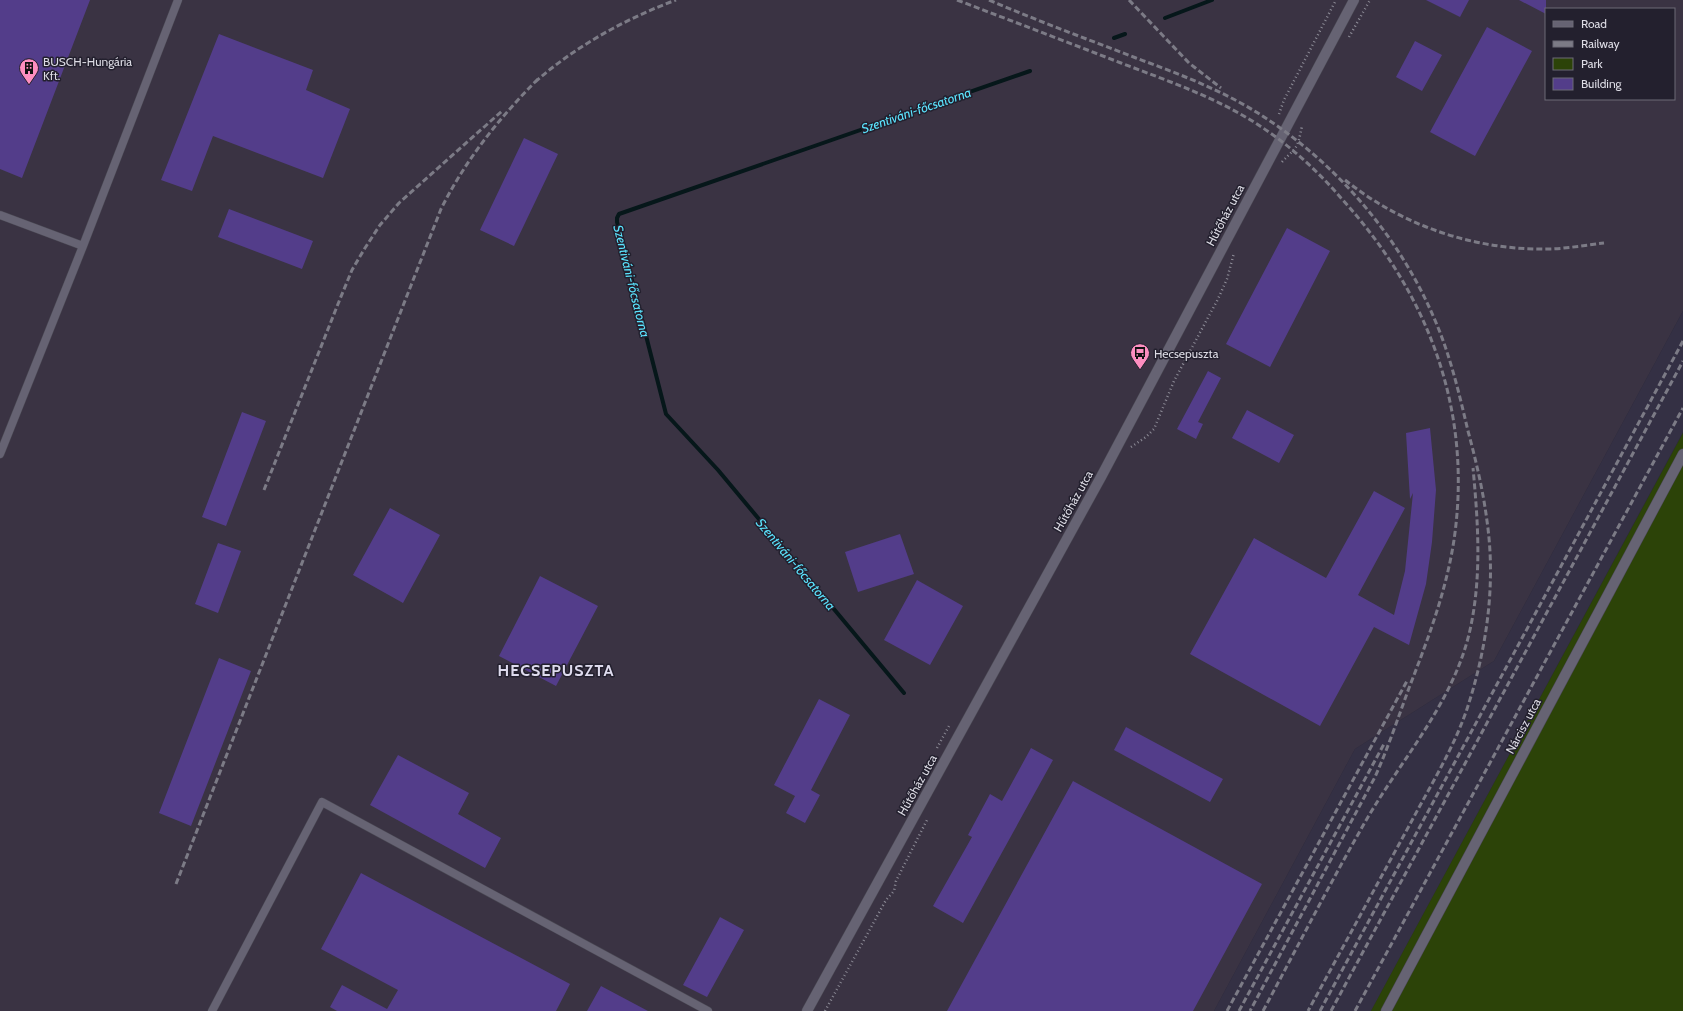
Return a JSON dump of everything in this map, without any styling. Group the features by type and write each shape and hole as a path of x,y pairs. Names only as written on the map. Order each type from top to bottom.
{"street":[{"name":"Hűtőház utca","path":"807,1011 1101,477 1354,0"},
{"name":"Nárcisz utca","path":"1386,1011 1683,454"}],"lane":[{"path":"0,454 83,246 178,0"},
{"path":"0,215 83,246"},
{"path":"212,1011 322,802 708,1011"}],"path":[{"path":"1276,120 1284,100 1336,0"},
{"path":"933,755 952,720"}],"shaded area":[{"path":"0,0 1683,0 1683,311 1494,661 1355,749 1214,1011 0,1011"},
{"path":"1683,311 1683,432 1371,1011 1214,1011 1355,749 1494,661"}],"green space":[{"path":"1683,433 1683,1011 1371,1011"}],"building":[{"name":"BUSCH-Hungária Kft.","path":"0,0 90,0 22,178 0,169"},
{"path":"1426,0 1469,0 1460,17"},
{"path":"1519,0 1546,0 1545,13"},
{"path":"1487,27 1532,51 1475,156 1430,132"},
{"path":"219,34 313,70 306,90 350,109 323,178 213,136 192,191 161,180"},
{"path":"1415,41 1442,55 1422,91 1396,77"},
{"path":"524,138 558,154 514,246 480,230"},
{"path":"229,209 313,241 302,269 218,237"},
{"path":"1287,228 1330,251 1270,367 1226,344"},
{"path":"1208,371 1221,378 1198,422 1203,424 1196,439 1177,429"},
{"path":"1247,410 1294,435 1279,463 1232,438"},
{"path":"242,412 266,421 226,526 202,517"},
{"path":"1430,428 1436,490 1432,542 1426,584 1409,645 1374,627 1320,726 1190,654 1254,538 1326,578 1374,491 1405,508 1358,595 1394,615 1405,571 1413,493 1410,499 1406,433"},
{"path":"390,508 440,535 403,603 353,575"},
{"path":"900,534 914,574 858,592 845,552"},
{"path":"218,543 241,551 218,613 195,604"},
{"path":"540,576 598,606 556,686 499,656"},
{"path":"917,580 963,606 930,665 884,640"},
{"path":"219,658 251,671 191,826 159,813"},
{"path":"819,699 850,715 811,790 820,795 805,823 786,813 795,796 774,785"},
{"path":"1126,727 1223,779 1210,802 1114,750"},
{"path":"1031,748 1053,760 963,923 933,906 972,837 968,835 990,794 1002,801"},
{"path":"398,755 469,793 458,814 501,838 485,868 370,805"},
{"path":"1073,781 1262,884 1193,1011 947,1011"},
{"path":"361,873 570,984 556,1011 337,1011 330,1007 342,985 387,1009 398,990 321,949"},
{"path":"720,917 744,930 707,997 683,985"},
{"path":"601,986 648,1011 587,1011"}],"waterway":[{"name":"Szentiváni-főcsatorna","path":"1165,18 1212,0"},
{"name":"Szentiváni-főcsatorna","path":"1114,38 1125,34"},
{"name":"Szentiváni-főcsatorna","path":"904,693 718,470 666,414 617,218 619,214 1030,71"}],"railway":[{"path":"535,82 584,45 638,16 676,0"},
{"path":"957,0 1191,90 1241,114 1280,140 1322,177 1341,198 1372,235 1398,273 1420,314 1437,356 1450,400 1457,445 1458,492 1451,559 1436,615 1389,744 1375,777 1250,1011"},
{"path":"989,0 1044,23 1200,83 1261,115 1289,134 1315,155 1362,204 1384,230 1403,258 1420,288 1440,332 1458,388 1479,476 1490,545 1490,592 1488,616 1480,663 1467,709 1448,754 1308,1011"},
{"path":"1129,0 1189,63 1221,88"},
{"path":"176,884 441,209 461,173 485,139 497,123 539,78"},
{"path":"264,490 352,270 365,248 380,225 399,203 502,111"},
{"path":"1345,180 1368,197 1392,211 1442,233 1469,240 1496,246 1524,249 1559,249 1604,243"},
{"path":"1320,1011 1683,341"},
{"path":"1331,1011 1683,361"},
{"path":"1355,1011 1683,408"},
{"path":"1263,1011 1368,817 1440,704 1452,681 1462,656 1474,610 1478,569 1473,468"},
{"path":"1227,1011 1407,681"},
{"path":"1239,1011 1384,744"}],"place":[{"name":"BUSCH-Hungária Kft.","path":"29,85"},
{"name":"Hecsepuszta","path":"1140,370"}],"district":[{"name":"HECSEPUSZTA","path":"556,670"}]}
